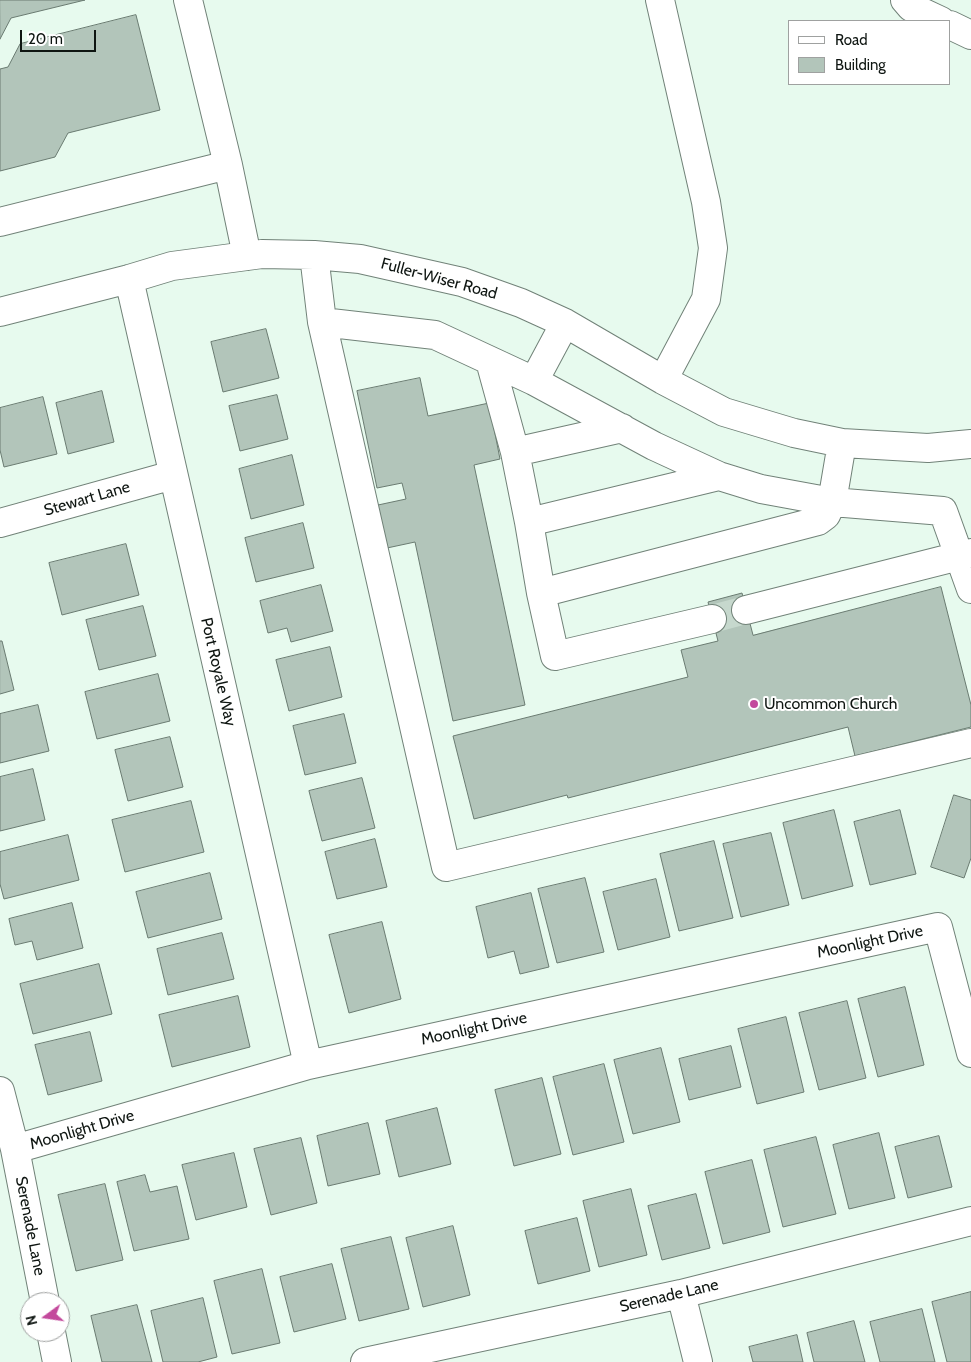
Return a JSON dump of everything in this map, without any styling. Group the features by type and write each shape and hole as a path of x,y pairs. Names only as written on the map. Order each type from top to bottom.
{"street":[{"path":"188,0 228,165 247,256"},
{"path":"660,0 706,202 713,248 706,299 663,380"},
{"path":"905,0 911,7 939,20"},
{"path":"951,25 971,35"},
{"path":"0,222 228,165"},
{"name":"Fuller-Wiser Road","path":"0,312 172,266 262,254 314,255 360,259 462,282 521,303 565,323 663,380 724,412 794,433 842,443 928,448 971,444"},
{"path":"314,255 322,322 446,867 971,743"},
{"name":"Port Royale Way","path":"129,279 308,1065"},
{"path":"322,322 435,336 534,381 654,446 719,476 761,489 832,502 943,511 965,555 971,589"},
{"path":"534,381 565,323"},
{"path":"490,360 530,522 541,593 555,656 712,619"},
{"path":"514,452 622,428"},
{"path":"541,593 818,521 826,515 832,502 842,443"},
{"name":"Stewart Lane","path":"0,523 173,475"},
{"path":"530,522 719,476"},
{"path":"746,610 965,555"},
{"name":"Moonlight Drive","path":"15,1149 308,1065 938,927 971,1053"},
{"name":"Serenade Lane","path":"0,1091 15,1149 43,1292"},
{"name":"Serenade Lane","path":"364,1362 681,1294 971,1221"},
{"path":"681,1294 698,1362"},
{"path":"53,1342 57,1362"}],"building":[{"path":"0,0 85,0 11,18 0,39"},
{"path":"136,15 160,110 68,133 55,157 0,171 0,69 8,67 20,44"},
{"path":"266,329 279,378 223,392 211,342"},
{"path":"420,378 428,416 489,403 500,459 474,465 525,705 453,721 415,542 387,548 378,505 406,499 402,483 377,488 357,391"},
{"path":"102,391 114,442 68,454 56,403"},
{"path":"277,395 288,439 240,451 229,406"},
{"path":"43,397 57,454 4,467 0,450 0,408"},
{"path":"292,455 304,505 251,519 239,469"},
{"path":"303,523 314,568 256,582 245,538"},
{"path":"126,544 139,595 62,615 49,563"},
{"path":"321,585 333,631 291,642 287,628 268,633 260,601"},
{"path":"941,587 971,705 971,727 855,756 848,727 568,798 567,795 474,819 453,736 688,677 681,650 718,641 708,602 742,593 753,635"},
{"path":"143,606 156,656 99,670 86,620"},
{"path":"0,641 2,641 14,690 0,694"},
{"path":"330,647 342,697 289,711 276,660"},
{"path":"158,674 170,721 97,739 85,692"},
{"path":"38,705 49,751 0,763 0,714"},
{"path":"344,714 356,763 305,775 293,726"},
{"path":"170,737 183,787 128,801 115,750"},
{"path":"33,769 45,820 0,831 0,777"},
{"path":"362,778 375,828 322,841 309,791"},
{"path":"954,795 971,800 971,858 964,878 931,867"},
{"path":"191,801 204,852 125,872 112,820"},
{"path":"834,810 853,886 802,899 783,823"},
{"path":"900,810 916,874 870,885 854,822"},
{"path":"771,833 789,905 741,917 723,844"},
{"path":"68,835 79,880 4,899 0,884 0,852"},
{"path":"375,839 387,887 337,899 325,852"},
{"path":"714,841 733,918 679,931 660,854"},
{"path":"210,873 222,919 148,938 136,892"},
{"path":"585,878 604,952 557,963 538,889"},
{"path":"656,879 670,937 618,950 603,892"},
{"path":"531,893 549,967 520,974 514,951 488,958 476,907"},
{"path":"72,903 83,948 37,960 32,941 15,945 9,919"},
{"path":"382,922 401,999 349,1013 329,935"},
{"path":"222,933 234,979 168,995 157,949"},
{"path":"99,964 112,1014 33,1034 20,984"},
{"path":"905,987 924,1065 878,1077 858,999"},
{"path":"238,996 250,1047 172,1067 159,1015"},
{"path":"847,1001 866,1078 819,1090 799,1013"},
{"path":"786,1017 804,1092 757,1104 738,1029"},
{"path":"90,1032 102,1081 48,1095 35,1045"},
{"path":"731,1046 741,1087 689,1100 679,1059"},
{"path":"661,1048 680,1122 633,1134 614,1060"},
{"path":"604,1064 624,1142 573,1155 553,1077"},
{"path":"542,1078 561,1154 514,1166 495,1090"},
{"path":"437,1108 451,1164 399,1177 386,1121"},
{"path":"368,1123 380,1174 328,1186 317,1136"},
{"path":"879,1133 895,1198 849,1209 833,1145"},
{"path":"939,1136 952,1187 908,1198 895,1147"},
{"path":"816,1137 836,1214 783,1227 764,1150"},
{"path":"301,1138 317,1203 271,1215 254,1149"},
{"path":"234,1153 247,1207 196,1220 182,1165"},
{"path":"752,1160 770,1232 723,1244 705,1172"},
{"path":"145,1175 150,1192 177,1186 189,1239 134,1251 117,1182"},
{"path":"105,1184 123,1260 76,1271 58,1195"},
{"path":"631,1189 647,1255 599,1267 583,1201"},
{"path":"696,1194 710,1248 662,1260 648,1206"},
{"path":"577,1218 590,1271 538,1284 525,1231"},
{"path":"453,1226 470,1295 423,1307 406,1238"},
{"path":"391,1237 409,1309 359,1321 341,1249"},
{"path":"332,1264 346,1319 294,1332 280,1277"},
{"path":"262,1269 280,1343 232,1354 214,1281"},
{"path":"971,1292 971,1362 947,1362 932,1302"},
{"path":"203,1298 217,1357 198,1362 163,1362 151,1311"},
{"path":"137,1305 152,1362 102,1362 91,1316"},
{"path":"922,1309 935,1362 880,1362 870,1322"},
{"path":"854,1321 865,1362 814,1362 807,1333"},
{"path":"797,1335 803,1362 753,1362 749,1347"}],"tunnel":[{"path":"712,619 746,610"}],"place":[{"name":"Uncommon Church","path":"754,704"}]}
